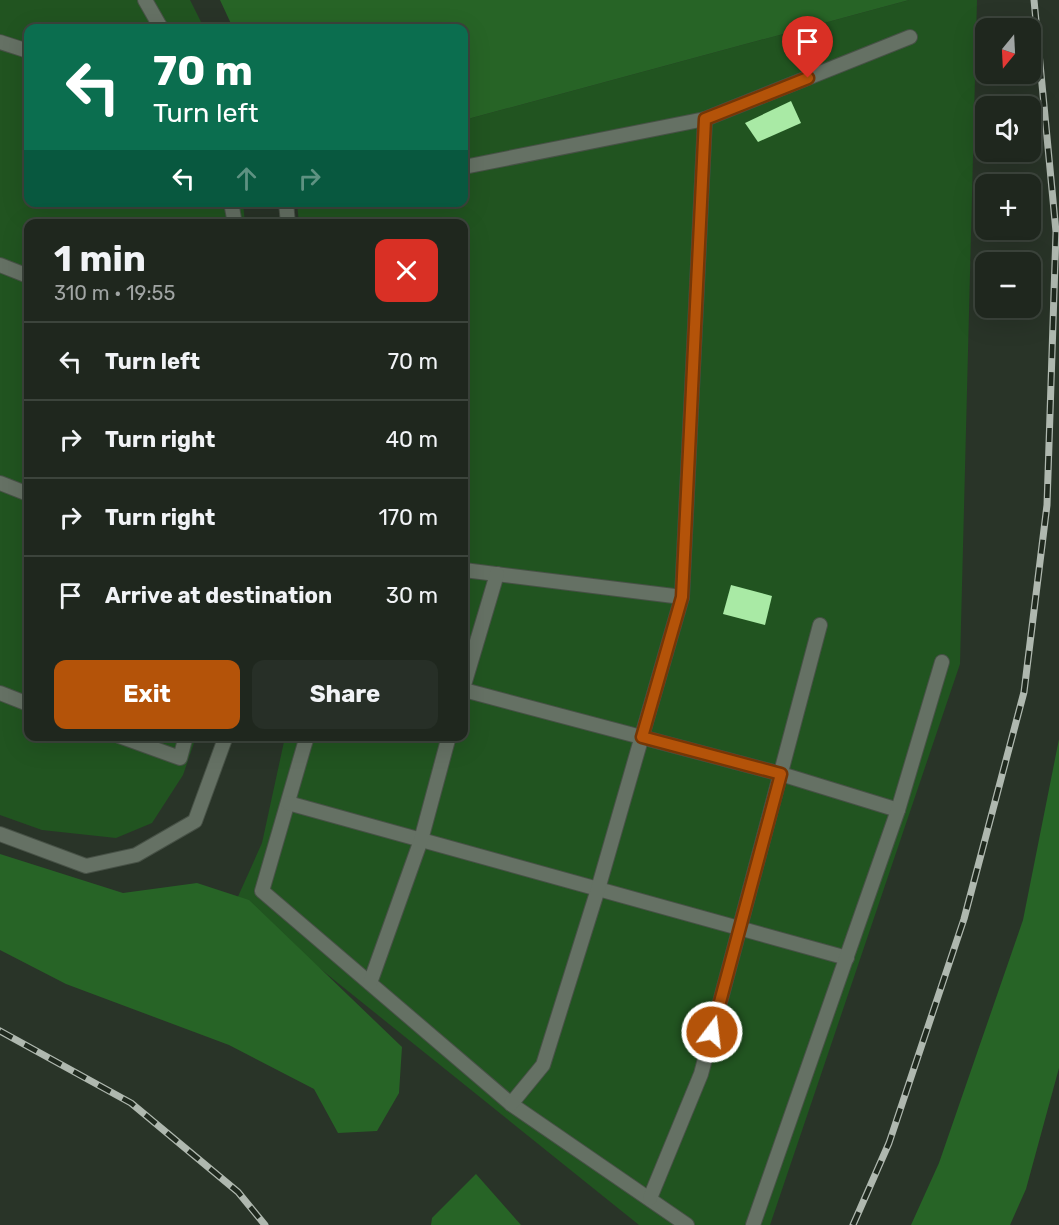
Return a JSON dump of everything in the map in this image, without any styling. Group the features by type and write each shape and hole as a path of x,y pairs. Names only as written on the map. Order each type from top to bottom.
{"lane":[{"path":"145,0 159,24"},
{"path":"468,166 705,119 910,37"},
{"path":"0,42 24,50"},
{"path":"511,1104 543,1065 598,889 682,597 705,119"},
{"path":"0,265 24,274"},
{"path":"0,483 24,492"},
{"path":"468,570 682,597"},
{"path":"468,672 497,574"},
{"path":"650,1198 701,1074 820,625"},
{"path":"753,1225 898,810 942,662"},
{"path":"468,691 781,774 898,810"},
{"path":"0,693 24,702"},
{"path":"133,741 180,758 185,741"},
{"path":"0,834 86,866 136,855 195,821 224,741"},
{"path":"306,741 262,891 511,1104 687,1225"},
{"path":"370,983 421,840 448,741"},
{"path":"288,803 847,958"}],"green space":[{"path":"0,0 190,0 202,24 24,24 24,207 243,207 245,219 24,219 24,741 195,741 183,775 152,823 116,838 42,830 0,815"},
{"path":"220,0 909,0 468,119 468,24 231,24"},
{"path":"909,0 977,0 960,664 770,1225 639,1225 236,901 262,843 284,741 468,741 468,219 299,219 297,207 468,207 468,119"},
{"path":"1059,739 1059,1068 1026,1189 1010,1225 911,1225 939,1163 1023,920"},
{"path":"0,854 123,893 197,883 249,900 402,1047 399,1093 377,1131 338,1133 314,1089 229,1045 66,984 0,950"},
{"path":"476,1174 521,1225 431,1225 432,1218"}],"building":[{"path":"791,101 801,123 758,142 745,123"},
{"path":"731,585 772,596 765,625 723,614"}],"railway":[{"path":"853,1225 889,1143 964,919 1024,692 1047,505 1056,232 1034,0"},
{"path":"0,1031 131,1103 238,1192 265,1225"}],"route":[{"path":"712,1032 781,774 642,737 682,597 705,119 808,78"}]}
